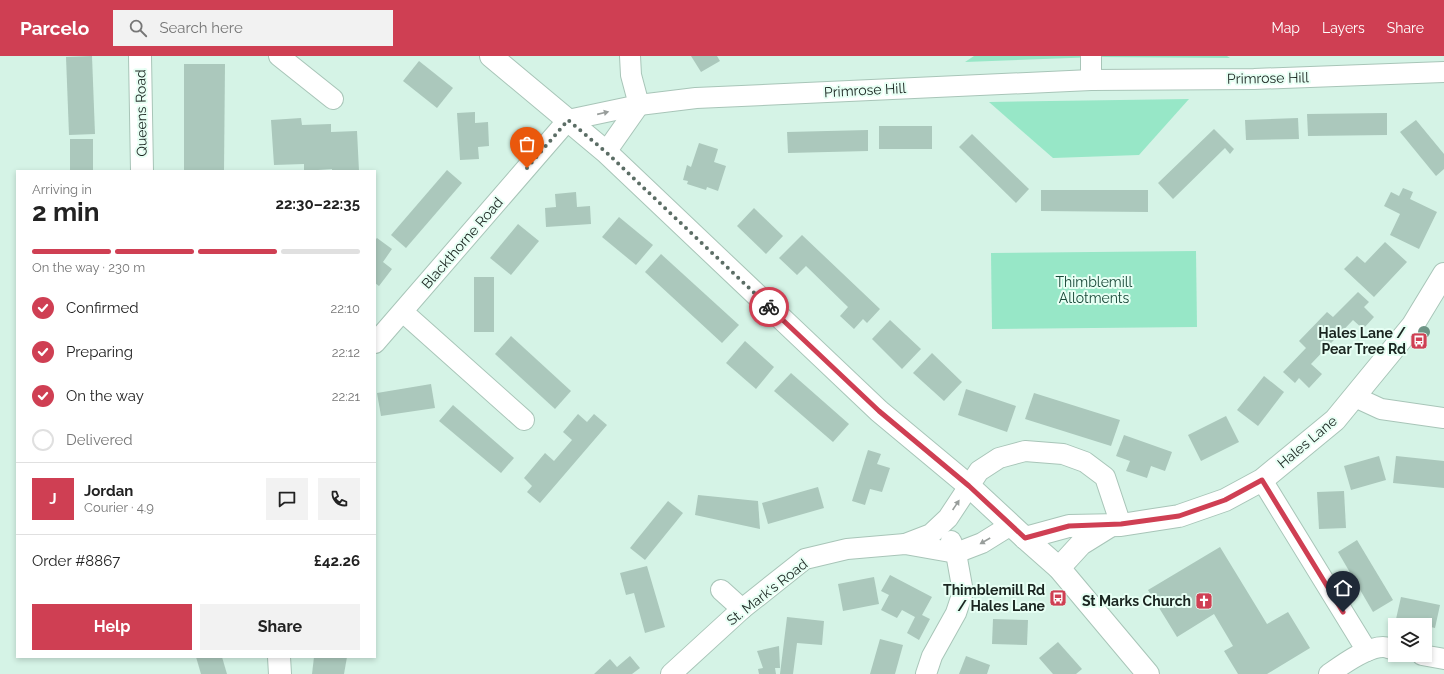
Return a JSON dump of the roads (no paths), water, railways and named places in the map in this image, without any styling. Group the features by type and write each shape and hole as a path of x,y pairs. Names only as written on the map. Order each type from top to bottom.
{"main road":[{"name":"Queens Road","path":"140,56 142,170"},
{"path":"491,56 606,152 879,411 969,486 1059,568 1148,674"},
{"name":"Hales Lane","path":"1018,531 1069,526 1116,525 1179,516 1225,500 1262,480 1335,420 1413,326 1444,274"},
{"name":"Hales Lane","path":"1059,568 1081,544 1116,525"},
{"path":"278,658 280,674"}],"street":[{"path":"279,56 333,99"},
{"path":"630,56 631,75 639,105"},
{"path":"1091,56 1091,80"},
{"name":"Primrose Hill","path":"639,105 696,98 1091,80 1254,79 1444,72"},
{"path":"568,120 639,105"},
{"path":"606,152 639,105"},
{"name":"Blackthorne Road","path":"376,342 568,120"},
{"path":"403,312 524,420"},
{"path":"1355,397 1381,409 1444,418"},
{"name":"St. Mark's Road","path":"670,674 742,609 805,559 847,550 905,544 931,534 948,518 979,471 999,458 1025,451 1063,454 1085,462 1105,477 1116,525"},
{"path":"1262,480 1367,652"},
{"path":"926,674 932,656 956,613 963,592 956,553 942,523"},
{"path":"956,553 1018,531"},
{"name":"St. Mark's Road","path":"905,544 956,553"},
{"path":"722,590 742,609"},
{"path":"1329,674 1346,662 1367,652 1382,647 1388,648"},
{"path":"1432,657 1444,659"}],"place":[{"name":"Hales Lane / Pear Tree Rd","path":"1419,341"},
{"name":"Thimblemill Rd / Hales Lane","path":"1058,598"},
{"name":"St Marks Church","path":"1204,601"}],"park label":[{"name":"Thimblemill Allotments","path":"1094,290"}]}
